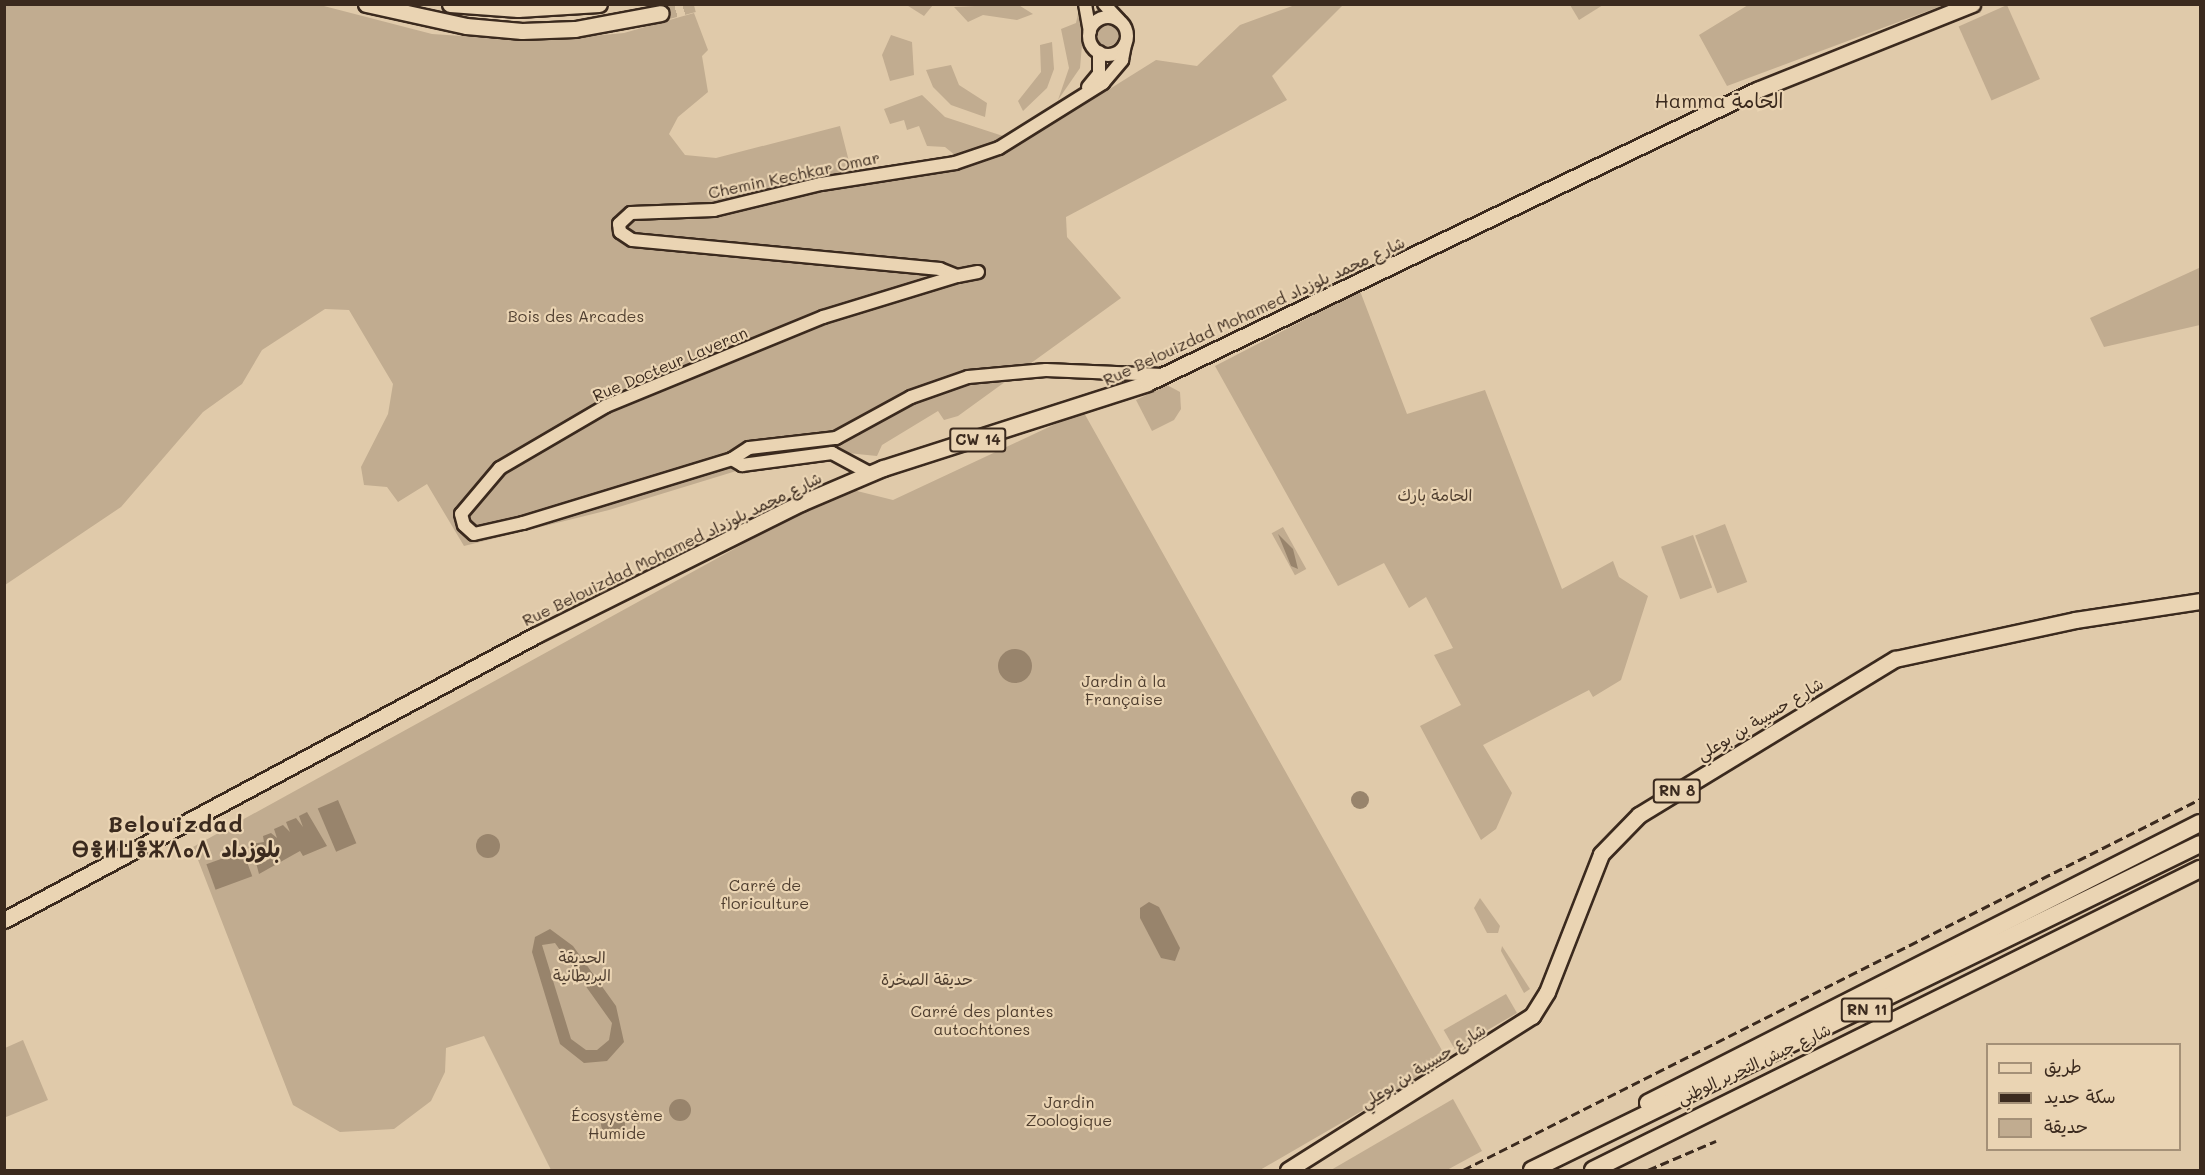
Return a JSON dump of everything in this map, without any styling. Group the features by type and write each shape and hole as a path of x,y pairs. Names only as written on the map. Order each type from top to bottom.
{"highway":[{"path":"1607,1133 1628,1113 2200,823"},
{"name":"شارع جيش التحرير الوطني","path":"1532,1170 2200,844"},
{"name":"شارع جيش التحرير الوطني","path":"1593,1170 2200,869"}],"main road":[{"path":"366,4 466,26 522,31 576,29 661,13"},
{"path":"450,4 518,9 599,4"},
{"name":"Rue Belouizdad Mohamed شارع محمد بلوزداد","path":"4,920 536,635 801,503 872,474 1108,399 1164,375 1757,90 1972,4"},
{"name":"شارع حسيبة بن بوعلي","path":"1288,1170 1532,1016 1547,992 1601,854 1639,815 1895,659 2075,620 2200,601"}],"street":[{"path":"1052,116 1096,79 1099,52 1090,32 1084,4"},
{"path":"1052,116 1103,83 1122,60 1125,44 1119,21 1104,4"},
{"path":"1090,32 1099,19 1119,21"},
{"path":"1099,52 1111,54 1125,44"},
{"name":"Chemin Kechkar Omar","path":"978,272 957,276 940,269 632,240 620,232 619,224 638,212 714,210 821,184 955,163 999,148 1052,116"},
{"name":"Rue Docteur Laveran","path":"957,276 823,317 606,406 500,468 461,513 474,534 574,510 732,459 770,443 836,438 911,397 968,377 1046,370 1164,375"},
{"name":"Rue Docteur Laveran","path":"732,459 742,465 832,453 872,474"}],"green space":[{"path":"905,4 933,4 933,5 924,16"},
{"path":"1017,4 1033,14 1017,20 983,15 968,22 954,7"},
{"name":"Bois des Arcades","path":"5,5 320,5 432,34 537,41 624,33 694,13 708,50 702,56 708,92 678,117 669,134 685,155 716,158 840,126 854,181 937,173 1004,155 1156,60 1197,66 1240,25 1295,5 1343,5 1272,76 1287,100 1066,217 1067,237 1121,298 958,416 944,420 938,411 882,445 877,456 808,449 609,510 464,546 427,484 398,502 387,487 364,485 361,467 388,414 393,384 349,310 325,309 262,350 242,384 203,412 121,507 5,585"},
{"path":"1570,5 1603,5 1579,20"},
{"path":"1748,5 1944,5 1727,86 1699,35"},
{"path":"2007,5 2040,79 1992,101 1959,27"},
{"path":"1079,9 1084,22 1080,68 1058,100 1069,68 1061,29 1076,23"},
{"path":"1107,22 1116,25 1119,34 1116,43 1107,46 1098,43 1095,34 1098,25"},
{"path":"891,35 912,42 914,75 890,81 882,55"},
{"path":"1052,42 1054,69 1047,88 1023,111 1018,101 1041,72 1040,45"},
{"path":"951,65 959,85 987,103 985,117 951,105 933,87 926,70"},
{"path":"922,95 945,117 1006,137 956,156 945,147 927,146 919,126 907,130 904,120 890,124 884,109"},
{"path":"2199,268 2200,325 2104,347 2090,318"},
{"name":"الحامة بارك","path":"1360,291 1407,414 1485,390 1562,589 1613,561 1619,577 1648,596 1621,680 1593,697 1589,690 1483,745 1512,793 1496,829 1481,840 1420,726 1461,705 1434,655 1453,648 1426,597 1409,608 1384,563 1338,586 1215,366"},
{"path":"1167,385 1180,392 1181,409 1174,420 1152,431 1136,400"},
{"path":"1083,411 1448,1061 1260,1170 551,1170 484,1036 446,1048 445,1072 431,1101 394,1129 340,1132 293,1105 193,847 845,488 893,500"},
{"path":"1725,524 1747,582 1717,593 1695,535"},
{"path":"1283,527 1306,569 1295,575 1272,533"},
{"path":"1693,535 1712,588 1680,599 1661,547"},
{"path":"1480,898 1500,926 1498,933 1487,933 1474,908"},
{"path":"1502,946 1530,989 1524,993 1501,951"},
{"path":"1506,994 1517,1013 1455,1049 1444,1030"},
{"path":"23,1040 48,1100 6,1117 5,1048"},
{"path":"1453,1099 1482,1151 1447,1170 1331,1170"}],"shaded area":[{"path":"1278,534 1293,549 1298,569 1291,566"},
{"path":"1015,649 1027,654 1032,666 1027,678 1015,683 1003,678 998,666 1003,654"},
{"path":"1360,791 1368,796 1369,800 1364,808 1360,809 1352,804 1351,800 1356,792"},
{"path":"338,800 356,843 336,852 318,809"},
{"path":"307,812 327,846 303,856 300,851 259,874 251,844 264,842 263,836 271,833 277,838 274,829 283,825 290,832 286,822 296,818 303,827 299,816"},
{"path":"488,834 493,835 499,841 499,851 493,857 488,858 483,857 477,851 476,846 477,841 483,835"},
{"path":"243,851 252,876 216,890 206,864"},
{"path":"1149,902 1159,907 1180,948 1175,961 1161,958 1140,918 1140,908"},
{"path":"550,929 573,946 616,1006 624,1042 607,1061 584,1063 560,1044 532,952 535,937","holes":["555,943 612,1023 609,1040 597,1050 586,1050 571,1039 542,945"]},
{"path":"680,1099 688,1102 691,1110 688,1118 680,1121 672,1118 669,1110 672,1102"},
{"path":"613,1112 621,1116 625,1124 621,1132 613,1136 605,1132 601,1124 605,1116"}],"tunnel":[{"path":"661,13 694,4"}],"railway":[{"path":"1463,1170 2200,799"},
{"path":"1648,1170 1716,1141"}],"district":[{"name":"Hamma الحامة","path":"1719,100"},
{"name":"Belouizdad ⴱⴻⵍⵡⴻⵣⴷⴰⴷ بلوزداد","path":"176,836"}],"park label":[{"name":"Jardin à la Française","path":"1124,690"},
{"name":"Carré de floriculture","path":"765,894"},
{"name":"الحديقة البريطانية","path":"582,966"},
{"name":"حديقة الصخرة","path":"927,979"},
{"name":"Carré des plantes autochtones","path":"982,1020"},
{"name":"Jardin Zoologique","path":"1069,1111"},
{"name":"Écosystème Humide","path":"617,1124"}]}
